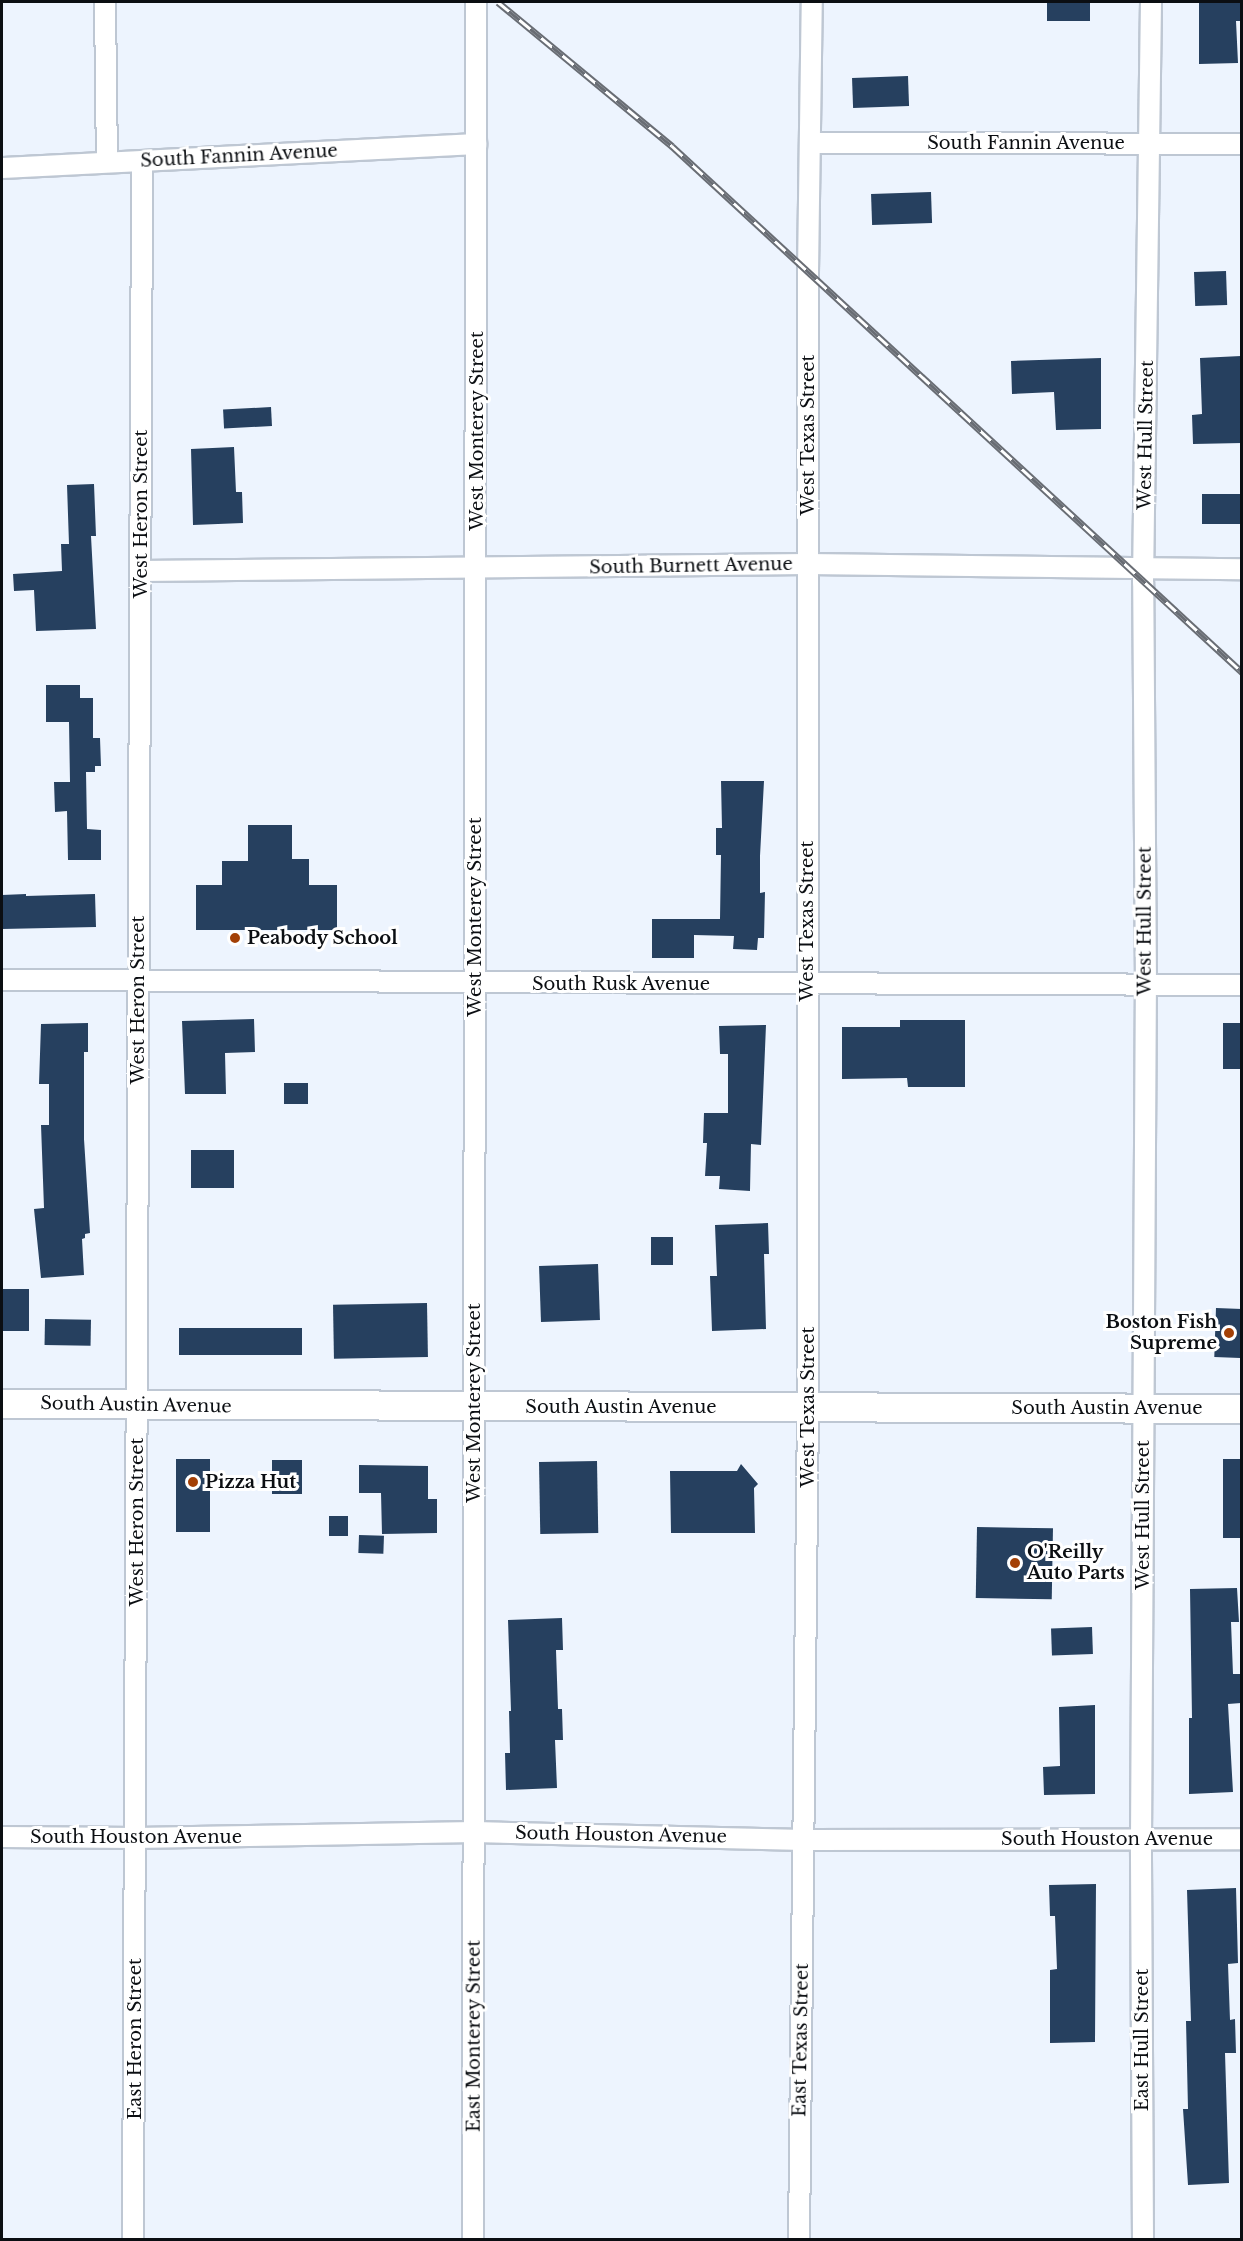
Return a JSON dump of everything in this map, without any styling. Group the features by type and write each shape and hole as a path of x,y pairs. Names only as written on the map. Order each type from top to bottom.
{"highway":[{"name":"South Austin Avenue","path":"2,1404 1242,1409"}],"street":[{"path":"105,2 107,162"},
{"name":"West Monterey Street","path":"475,1832 476,2"},
{"name":"West Texas Street","path":"804,1840 808,1407 807,272 812,2"},
{"name":"West Hull Street","path":"1141,1840 1146,984 1144,567 1151,2"},
{"name":"South Fannin Avenue","path":"811,143 1242,144"},
{"name":"South Fannin Avenue","path":"2,168 476,144"},
{"name":"West Heron Street","path":"136,1838 142,161"},
{"name":"South Burnett Avenue","path":"141,572 808,564 1242,569"},
{"name":"South Rusk Avenue","path":"2,980 1242,986"},
{"name":"South Houston Avenue","path":"2,1837 136,1838 475,1832 804,1840 1242,1839"},
{"name":"East Monterey Street","path":"473,2240 475,1832"},
{"name":"East Heron Street","path":"133,2240 136,1838"},
{"name":"East Texas Street","path":"799,2240 804,1840"},
{"name":"East Hull Street","path":"1141,1840 1143,2240"}],"building":[{"path":"1047,2 1090,2 1090,21 1047,21"},
{"path":"1199,2 1242,2 1242,21 1236,21 1238,63 1199,64"},
{"path":"908,76 909,106 853,108 852,78"},
{"path":"931,192 932,223 872,225 871,194"},
{"path":"1226,271 1227,305 1195,306 1194,272"},
{"path":"1241,356 1242,443 1193,444 1192,415 1202,414 1200,358"},
{"path":"1101,358 1101,429 1056,430 1054,392 1012,394 1011,361"},
{"path":"271,407 272,426 224,428 223,410"},
{"path":"234,447 236,492 242,492 243,523 193,525 191,449"},
{"path":"94,484 96,536 91,536 96,629 36,631 34,590 14,591 13,574 62,571 61,544 69,544 67,485"},
{"path":"1202,494 1242,494 1242,524 1202,524"},
{"path":"46,685 80,685 80,698 93,698 93,738 100,738 101,766 95,766 95,772 86,772 87,829 101,830 101,860 68,860 67,811 55,812 54,782 70,782 69,722 46,722"},
{"path":"721,781 764,781 760,893 765,892 764,938 758,938 757,950 733,949 734,936 694,935 694,958 652,958 652,919 720,919 721,855 716,855 716,828 722,828"},
{"path":"248,825 292,825 292,859 309,859 309,885 337,885 337,930 196,930 196,885 222,885 222,861 248,861"},
{"path":"26,894 26,896 95,894 96,927 2,929 2,895"},
{"path":"254,1019 255,1052 225,1053 226,1094 185,1094 182,1021"},
{"path":"900,1020 965,1020 965,1087 908,1087 907,1078 842,1079 842,1027 900,1027"},
{"path":"88,1023 88,1052 84,1052 84,1139 90,1233 85,1234 85,1238 82,1239 84,1275 41,1278 34,1209 44,1208 41,1125 49,1125 49,1084 39,1084 41,1024"},
{"path":"1223,1023 1242,1023 1242,1069 1223,1069"},
{"path":"766,1025 761,1145 751,1144 750,1191 719,1189 720,1176 705,1176 707,1143 703,1143 704,1113 728,1113 728,1054 720,1054 719,1026"},
{"path":"284,1083 308,1083 308,1104 284,1104"},
{"path":"191,1150 234,1150 234,1188 191,1188"},
{"path":"768,1223 769,1254 764,1254 766,1329 712,1331 710,1276 717,1276 715,1225"},
{"path":"651,1237 673,1237 673,1265 651,1265"},
{"path":"598,1264 600,1320 541,1322 539,1266"},
{"path":"2,1289 29,1289 29,1331 2,1331"},
{"path":"427,1303 428,1357 334,1359 333,1305"},
{"name":"Boston Fish Supreme","path":"1216,1308 1242,1309 1240,1358 1214,1357"},
{"path":"45,1319 91,1320 91,1346 45,1345"},
{"path":"179,1328 302,1328 302,1355 179,1355"},
{"name":"Pizza Hut","path":"176,1459 210,1459 210,1532 176,1532"},
{"path":"1223,1459 1242,1459 1242,1538 1223,1538"},
{"path":"272,1460 302,1460 302,1494 272,1494"},
{"path":"597,1461 598,1533 540,1534 539,1462"},
{"path":"741,1464 758,1484 754,1488 755,1533 671,1533 670,1471 737,1471"},
{"path":"359,1465 428,1466 428,1499 437,1499 437,1533 382,1534 381,1493 359,1493"},
{"path":"329,1516 348,1516 348,1536 329,1536"},
{"name":"O'Reilly Auto Parts","path":"977,1527 1053,1528 1052,1599 976,1598"},
{"path":"359,1535 384,1536 383,1554 358,1553"},
{"path":"1237,1588 1239,1622 1231,1622 1233,1674 1240,1674 1241,1703 1228,1704 1233,1792 1189,1794 1189,1718 1192,1718 1190,1589"},
{"path":"562,1618 563,1650 556,1650 558,1709 562,1709 563,1740 555,1740 557,1788 506,1790 505,1753 510,1753 509,1711 511,1711 508,1620"},
{"path":"1092,1627 1093,1654 1052,1655 1051,1628"},
{"path":"1095,1705 1095,1794 1044,1795 1043,1767 1060,1766 1059,1707"},
{"path":"1096,1884 1095,2042 1050,2043 1050,1970 1057,1969 1055,1916 1050,1916 1049,1885"},
{"path":"1236,1888 1238,1963 1228,1964 1230,2020 1235,2019 1236,2053 1225,2053 1229,2183 1188,2185 1183,2109 1188,2109 1186,2021 1191,2021 1187,1890"}],"railway":[{"path":"498,2 672,146 1242,672"}],"place":[{"name":"Peabody School","path":"235,938"},
{"name":"Boston Fish Supreme","path":"1229,1333"},
{"name":"Pizza Hut","path":"193,1482"},
{"name":"O'Reilly Auto Parts","path":"1015,1563"}]}
